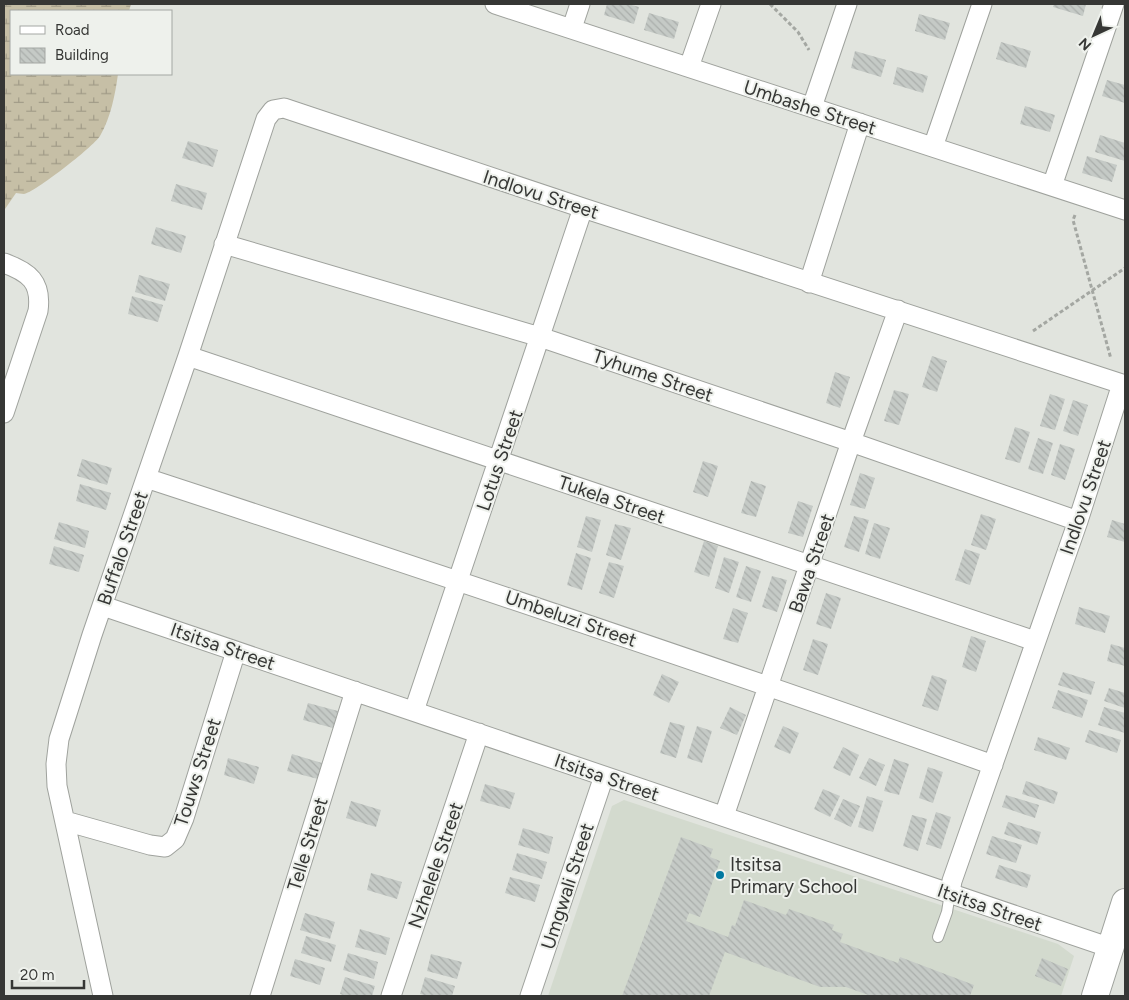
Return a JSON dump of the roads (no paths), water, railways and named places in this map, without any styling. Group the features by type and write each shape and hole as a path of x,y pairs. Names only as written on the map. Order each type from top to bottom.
{"street":[{"name":"Umbashe Street","path":"496,4 1125,210"},
{"path":"572,28 580,4"},
{"path":"689,67 711,4"},
{"path":"812,107 847,4"},
{"path":"932,146 982,4"},
{"path":"1052,186 1114,4"},
{"name":"Indlovu Street","path":"273,110 284,108 809,283 898,310 1122,384 1078,520 952,881 950,893"},
{"name":"Buffalo Street","path":"103,996 57,786 56,764 59,740 266,119 273,110"},
{"path":"809,283 860,123"},
{"name":"Lotus Street","path":"414,711 583,208"},
{"name":"Tyhume Street","path":"224,244 540,337 1078,520"},
{"path":"4,263 20,269 36,283 40,298 38,310 4,413"},
{"name":"Bawa Street","path":"724,816 898,310"},
{"name":"Tukela Street","path":"188,356 1035,641"},
{"name":"Umbeluzi Street","path":"146,478 458,580 768,685 993,765"},
{"name":"Itsitsa Street","path":"103,606 1111,948"},
{"name":"Touws Street","path":"65,821 150,845 165,847 175,839 184,818 236,650"},
{"name":"Telle Street","path":"260,996 355,691"},
{"name":"Nzhelele Street","path":"390,996 479,733"},
{"name":"Umgwali Street","path":"530,996 604,776"},
{"path":"1095,996 1125,902"}],"lane":[{"path":"938,937 947,912 950,893"}],"place":[{"name":"Itsitsa Primary School","path":"720,875"}]}
